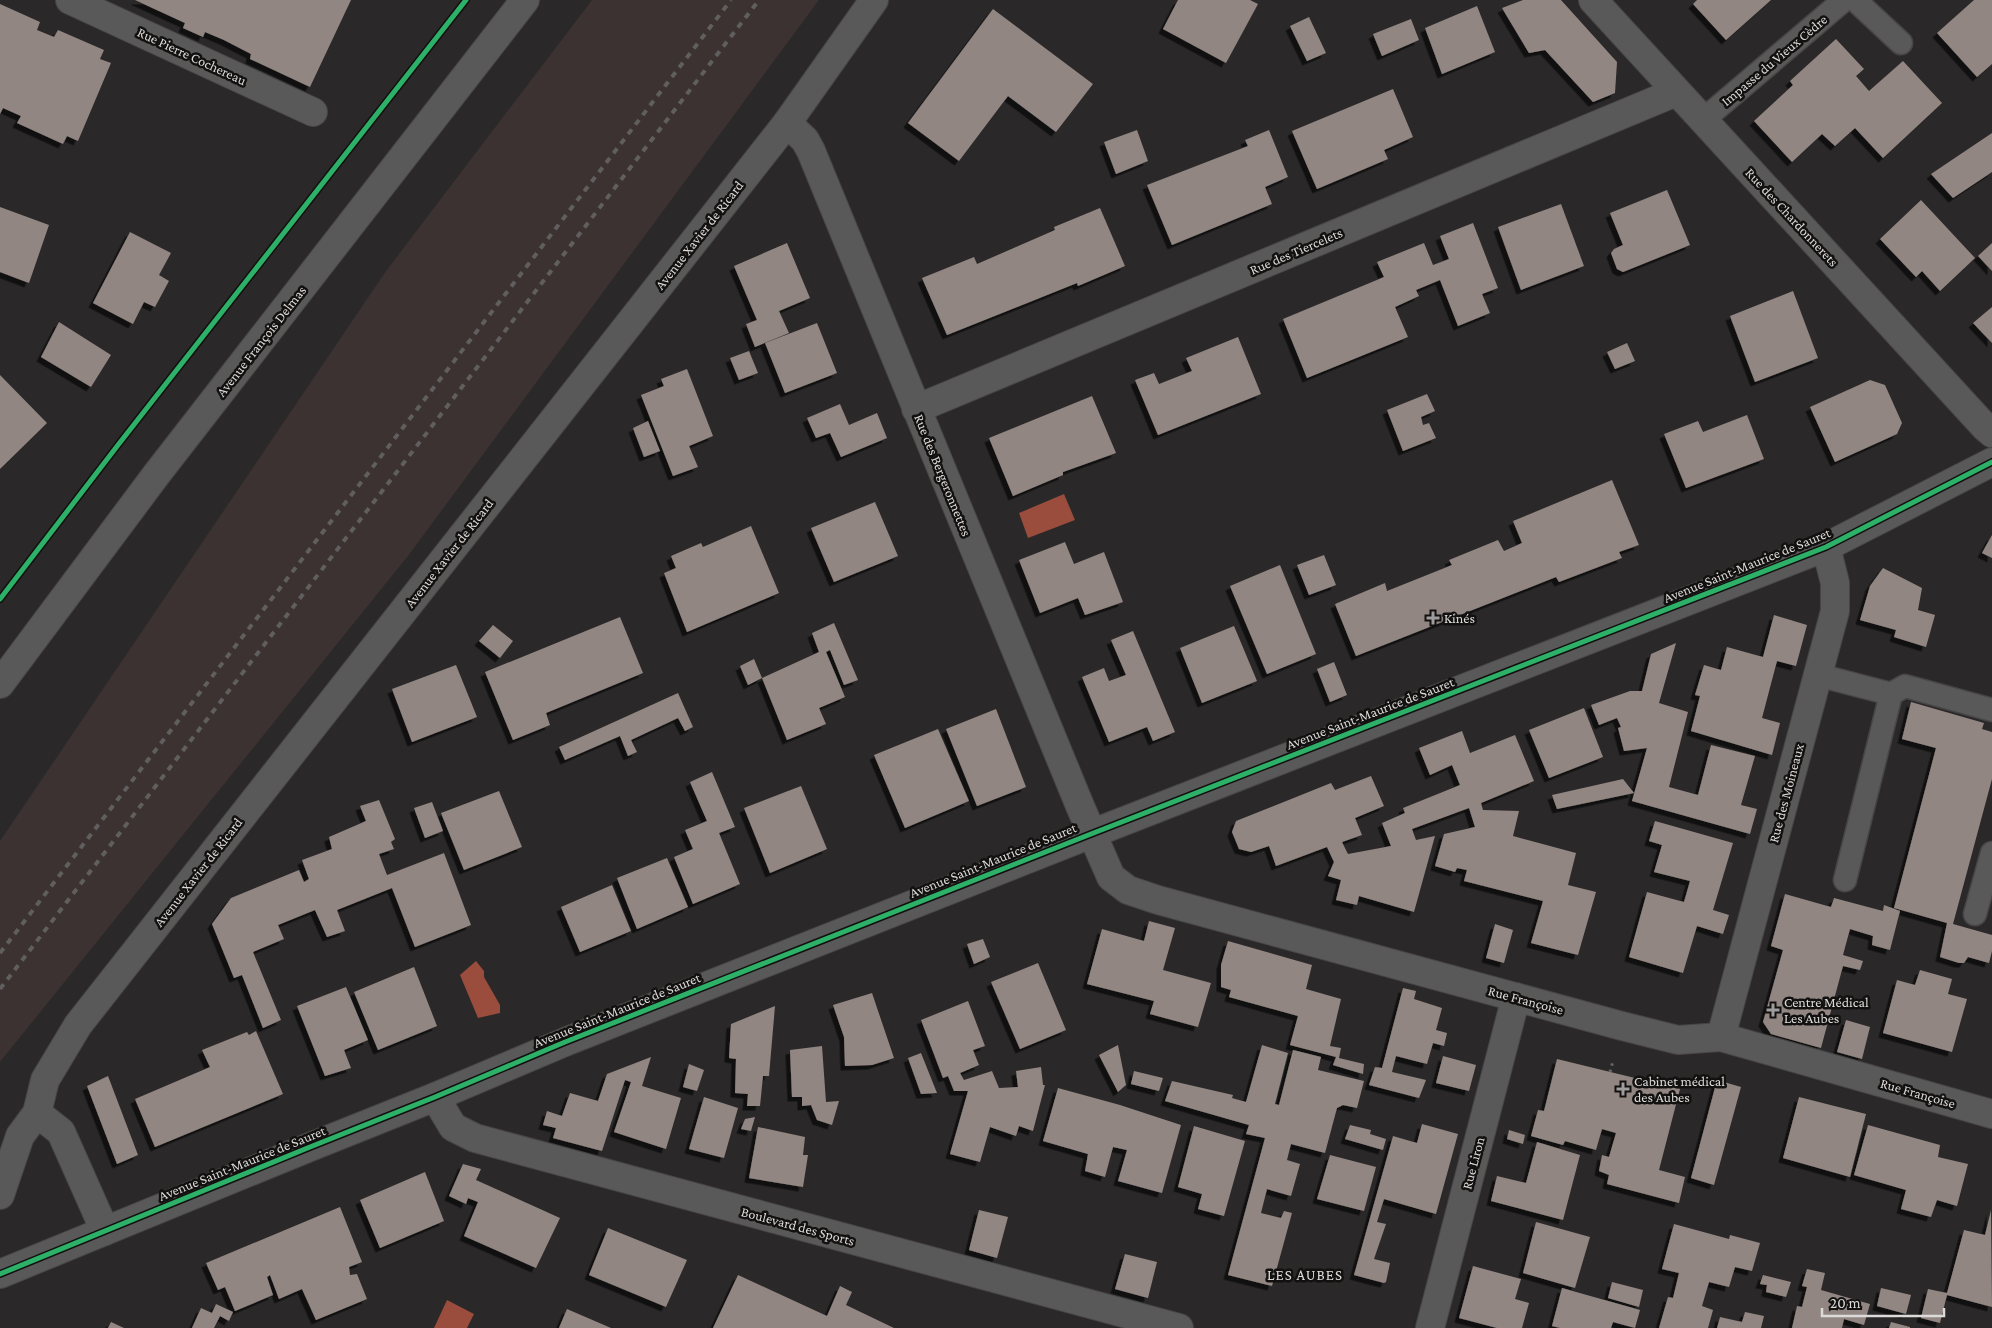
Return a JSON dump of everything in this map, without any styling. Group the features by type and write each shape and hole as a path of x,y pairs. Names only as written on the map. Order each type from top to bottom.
{"street":[{"name":"Rue Pierre Cochereau","path":"70,0 313,112"},
{"name":"Avenue François Delmas","path":"0,684 156,475 524,0"},
{"name":"Avenue Xavier de Ricard","path":"0,1195 20,1136 37,1113 45,1080 78,1025 787,123 874,0"},
{"name":"Rue des Chardonnerets","path":"1593,0 1992,433"},
{"name":"Rue des Tiercelets","path":"916,409 1676,92"},
{"name":"Rue des Bergeronnettes","path":"787,123 805,140 810,151 1091,834"},
{"name":"Avenue Saint-Maurice de Sauret","path":"0,1274 301,1150 435,1098 565,1042 1826,547 1992,462"},
{"name":"Rue des Moineaux","path":"1721,1037 1835,611 1835,584 1826,547"},
{"name":"Rue Françoise","path":"1091,834 1111,877 1128,890 1158,900 1678,1040 1721,1037 1992,1114"},
{"name":"Rue Liron","path":"1430,1328 1516,997"},
{"name":"Boulevard des Sports","path":"435,1098 453,1127 475,1138 1097,1318 1179,1328"},
{"path":"37,1113 61,1132 105,1231"}],"lane":[{"name":"Impasse du Vieux Cèdre","path":"1702,120 1844,0"},
{"path":"1855,0 1901,43"},
{"path":"1818,675 1891,694 1905,686 1992,710"},
{"path":"1845,880 1891,694"},
{"path":"1975,914 1992,854"}],"shaded area":[{"path":"592,0 819,0 408,556 0,1062 0,841 386,271"},
{"path":"1064,494 1075,520 1028,538 1019,513"},
{"path":"476,961 484,971 484,977 500,1005 500,1013 478,1018 460,975"},
{"path":"447,1300 474,1314 467,1328 434,1328"}],"building":[{"path":"135,0 351,0 310,87 250,59 251,54 224,40 205,32 203,37 183,28 185,23"},
{"path":"1178,0 1250,0 1258,4 1226,63 1163,29"},
{"path":"1523,0 1561,0 1617,62 1615,93 1593,102 1545,50 1529,53 1502,8"},
{"path":"1697,0 1771,0 1726,40 1693,4"},
{"path":"1974,0 1992,0 1992,64 1977,77 1937,33"},
{"path":"0,4 40,22 37,30 54,37 58,30 104,50 100,59 111,63 78,141 67,136 63,144 17,123 21,116 3,108 0,114"},
{"path":"1477,6 1495,52 1442,74 1425,28"},
{"path":"993,9 1093,84 1056,132 1008,96 959,161 908,123"},
{"path":"1309,17 1326,53 1307,61 1290,26"},
{"path":"1411,19 1419,40 1382,56 1373,34"},
{"path":"1836,39 1864,69 1856,76 1869,91 1903,61 1942,103 1883,158 1855,128 1835,146 1822,134 1792,162 1754,121 1793,85 1790,81"},
{"path":"1393,89 1413,137 1384,150 1388,159 1317,189 1292,131"},
{"path":"1137,130 1148,161 1116,174 1104,142"},
{"path":"1269,130 1288,177 1265,187 1272,204 1172,245 1147,185 1248,146 1245,140"},
{"path":"1992,133 1992,172 1953,198 1931,174"},
{"path":"1667,190 1690,245 1623,272 1617,269 1611,253 1614,249 1623,245 1610,213"},
{"path":"1921,200 1975,258 1940,291 1922,271 1916,277 1880,239"},
{"path":"1561,204 1584,266 1521,290 1498,227"},
{"path":"0,207 49,225 29,283 0,272"},
{"path":"1100,208 1125,266 1078,286 1077,283 947,335 922,278 974,257 977,264 1055,230 1054,227"},
{"path":"1473,223 1498,288 1482,294 1490,313 1458,326 1440,280 1416,290 1419,296 1395,307 1408,337 1307,378 1283,319 1384,277 1377,262 1424,243 1433,265 1449,259 1440,236"},
{"path":"130,232 171,253 159,275 169,281 155,307 144,302 133,324 93,303"},
{"path":"787,243 810,298 779,311 789,333 755,347 746,324 757,320 734,266"},
{"path":"1992,243 1992,271 1978,256"},
{"path":"1793,291 1818,358 1755,382 1730,316"},
{"path":"1992,307 1992,343 1973,323"},
{"path":"59,322 111,355 91,387 41,357"},
{"path":"817,323 837,373 785,393 765,343"},
{"path":"1238,337 1261,394 1158,435 1135,380 1154,373 1159,384 1192,371 1186,358"},
{"path":"1627,343 1635,361 1615,369 1607,352"},
{"path":"749,351 758,373 739,380 730,358"},
{"path":"687,369 713,436 689,446 698,467 673,476 641,395 664,386 661,379"},
{"path":"0,375 47,423 0,469"},
{"path":"1870,380 1885,385 1902,423 1897,434 1835,462 1810,407"},
{"path":"1427,394 1435,411 1421,417 1423,425 1429,423 1436,438 1403,451 1387,410"},
{"path":"1092,396 1116,453 1063,472 1063,475 1013,496 989,438"},
{"path":"840,404 849,425 877,413 887,438 841,457 830,433 816,438 807,418"},
{"path":"1747,415 1764,459 1686,488 1664,434 1698,421 1703,432"},
{"path":"648,421 660,451 644,457 633,428"},
{"path":"1612,480 1639,545 1619,552 1622,558 1559,582 1556,577 1356,656 1335,604 1385,583 1387,591 1452,565 1449,560 1498,540 1504,551 1522,543 1513,521"},
{"path":"875,502 898,556 834,582 811,528"},
{"path":"751,526 779,593 687,632 664,573 676,568 671,556 701,543 703,547"},
{"path":"1992,535 1992,558 1982,553"},
{"path":"1065,542 1074,564 1104,552 1123,602 1085,615 1078,598 1040,613 1019,560"},
{"path":"1324,555 1336,585 1309,595 1297,565"},
{"path":"1280,565 1316,654 1267,674 1230,586"},
{"path":"1883,568 1922,588 1918,610 1935,615 1926,647 1894,637 1896,630 1860,620 1870,586"},
{"path":"1774,615 1807,625 1796,666 1777,661 1762,718 1780,723 1772,755 1691,731 1700,696 1695,695 1704,665 1721,670 1727,647 1763,657"},
{"path":"620,617 643,673 546,713 550,725 513,740 485,672"},
{"path":"834,623 858,680 844,685 830,650 826,652 845,697 819,708 826,724 787,740 762,678 819,652 812,633"},
{"path":"493,625 513,641 500,658 479,641"},
{"path":"1234,626 1257,681 1202,703 1180,648"},
{"path":"1133,631 1175,732 1153,741 1147,727 1109,742 1082,677 1104,668 1109,681 1126,675 1111,640"},
{"path":"1676,643 1659,703 1688,712 1669,787 1698,795 1711,745 1755,756 1741,805 1757,809 1750,834 1632,801 1647,748 1624,751 1618,728 1621,727 1617,718 1599,725 1591,705 1630,691 1642,691 1651,654"},
{"path":"754,659 762,678 748,685 740,666"},
{"path":"1334,662 1347,695 1330,702 1317,669"},
{"path":"456,665 477,717 412,742 392,689"},
{"path":"678,693 693,727 685,731 678,718 631,740 637,752 628,756 620,736 565,760 559,747"},
{"path":"1911,702 1984,723 1982,729 1992,732 1992,779 1953,924 1992,935 1992,951 1989,963 1968,957 1964,963 1959,963 1940,957 1947,923 1894,908 1936,748 1902,739"},
{"path":"1584,708 1603,757 1549,778 1529,730"},
{"path":"996,709 1026,787 977,806 946,729"},
{"path":"938,729 969,801 905,828 874,755"},
{"path":"1462,731 1470,753 1515,735 1534,781 1481,803 1483,810 1519,811 1513,836 1576,853 1568,885 1596,892 1578,955 1531,943 1543,901 1464,881 1467,870 1457,868 1455,872 1435,866 1444,834 1475,827 1469,808 1412,829 1416,840 1435,836 1414,912 1359,896 1357,905 1336,900 1341,880 1328,876 1334,862 1327,847 1276,866 1269,846 1251,852 1239,849 1232,832 1236,821 1331,783 1335,790 1371,776 1384,806 1355,818 1362,835 1342,842 1348,854 1391,846 1382,823 1405,813 1403,808 1460,785 1452,765 1430,775 1419,748"},
{"path":"712,772 735,827 719,833 740,884 693,904 674,857 693,849 685,830 707,821 690,782"},
{"path":"1623,779 1634,793 1557,809 1552,795"},
{"path":"801,786 827,849 770,873 744,808"},
{"path":"499,791 522,847 464,870 441,813"},
{"path":"379,800 395,839 391,842 394,849 379,854 387,875 444,853 471,925 415,947 392,888 337,910 345,931 327,937 315,910 278,925 284,939 253,952 281,1020 263,1028 242,975 234,978 212,924 231,898 299,870 304,882 309,879 302,860 332,849 329,837 366,821 360,806"},
{"path":"432,802 443,831 425,838 414,808"},
{"path":"1655,821 1733,843 1713,910 1729,915 1723,934 1697,926 1683,973 1629,957 1647,892 1684,902 1690,881 1654,872 1662,845 1649,841"},
{"path":"667,858 688,907 637,929 617,878"},
{"path":"612,885 631,931 580,952 561,907"},
{"path":"1785,894 1831,907 1834,898 1883,911 1884,905 1900,911 1890,950 1872,945 1873,936 1850,929 1843,955 1863,961 1860,970 1843,966 1821,1048 1771,1034 1763,1022 1783,950 1771,946"},
{"path":"1149,921 1175,928 1163,970 1211,983 1198,1027 1150,1014 1154,1001 1087,984 1102,929 1144,941"},
{"path":"1495,924 1513,930 1504,963 1486,958"},
{"path":"983,939 990,957 974,964 967,944"},
{"path":"1228,941 1312,965 1306,989 1341,999 1330,1046 1341,1048 1339,1058 1364,1064 1363,1074 1333,1065 1336,1057 1290,1045 1298,1016 1229,997 1231,990 1221,987 1221,965"},
{"path":"1038,963 1066,1030 1020,1049 991,982"},
{"path":"414,967 437,1026 378,1050 354,992"},
{"path":"1920,970 1952,979 1948,994 1967,999 1952,1052 1883,1033 1897,980 1915,985"},
{"path":"346,987 368,1040 344,1050 351,1068 325,1076 297,1006"},
{"path":"1403,988 1416,991 1414,999 1442,1008 1436,1030 1447,1033 1444,1046 1433,1043 1427,1064 1396,1056 1392,1072 1426,1080 1419,1098 1369,1085 1375,1067 1382,1068"},
{"path":"872,993 894,1058 872,1065 845,1066 844,1037 833,1005"},
{"path":"968,1001 985,1046 973,1050 979,1065 960,1073 964,1080 992,1071 999,1088 1018,1087 1016,1071 1041,1067 1043,1085 1045,1085 1033,1131 1019,1126 1016,1136 990,1127 980,1162 950,1154 968,1091 954,1091 948,1076 943,1078 921,1020"},
{"path":"775,1006 769,1076 763,1076 760,1106 747,1106 748,1094 735,1093 736,1059 729,1058 731,1024"},
{"path":"1846,1020 1870,1027 1862,1059 1837,1052"},
{"path":"256,1031 283,1094 155,1147 135,1099 210,1067 202,1050 247,1032 249,1035"},
{"path":"1118,1045 1126,1085 1118,1092 1099,1055"},
{"path":"1262,1045 1288,1053 1275,1104 1279,1105 1293,1050 1321,1057 1318,1070 1364,1081 1357,1108 1343,1105 1337,1108 1325,1153 1291,1144 1287,1160 1300,1164 1291,1196 1267,1189 1261,1213 1281,1218 1284,1211 1292,1213 1272,1286 1228,1275 1265,1138 1246,1134 1249,1125 1165,1101 1172,1081 1233,1095 1232,1098 1246,1102"},
{"path":"822,1046 826,1102 839,1101 832,1125 817,1120 811,1105 802,1106 802,1097 792,1097 790,1050"},
{"path":"921,1053 937,1093 921,1094 908,1058"},
{"path":"1443,1056 1476,1065 1469,1091 1436,1083"},
{"path":"651,1057 642,1086 681,1098 666,1149 614,1132 631,1082 625,1080 602,1151 553,1138 556,1128 543,1125 547,1111 562,1116 570,1093 598,1101 607,1074"},
{"path":"1557,1059 1680,1089 1659,1170 1685,1177 1679,1203 1607,1184 1609,1175 1599,1171 1602,1155 1609,1157 1616,1133 1602,1129 1596,1150 1565,1141 1563,1145 1531,1136 1538,1110 1544,1111"},
{"path":"689,1064 704,1070 697,1091 683,1087"},
{"path":"1134,1071 1163,1078 1159,1091 1131,1084"},
{"path":"108,1076 138,1155 117,1164 87,1086"},
{"path":"1717,1080 1741,1087 1714,1185 1691,1178"},
{"path":"1058,1088 1120,1105 1181,1125 1162,1193 1118,1181 1127,1150 1113,1147 1105,1177 1085,1171 1088,1154 1043,1141"},
{"path":"704,1097 738,1108 724,1158 689,1149"},
{"path":"1799,1097 1866,1114 1850,1177 1783,1158"},
{"path":"755,1117 751,1131 741,1129 745,1119"},
{"path":"1422,1124 1458,1134 1436,1214 1384,1199 1377,1222 1386,1224 1374,1259 1390,1263 1386,1282 1354,1275 1393,1136 1417,1143"},
{"path":"1350,1125 1371,1130 1370,1134 1386,1139 1383,1150 1345,1139"},
{"path":"1868,1125 1940,1145 1938,1157 1968,1164 1957,1206 1937,1200 1931,1217 1901,1209 1906,1190 1854,1175"},
{"path":"1194,1126 1245,1141 1224,1216 1198,1209 1202,1194 1178,1187"},
{"path":"758,1127 805,1137 803,1155 808,1155 803,1187 749,1178"},
{"path":"1509,1130 1525,1135 1523,1144 1507,1139"},
{"path":"1537,1142 1580,1155 1563,1220 1491,1201 1497,1176 1526,1183"},
{"path":"1330,1155 1376,1167 1364,1211 1317,1199"},
{"path":"463,1164 481,1169 476,1180 560,1218 536,1268 464,1236 478,1202 468,1198 466,1204 449,1196"},
{"path":"425,1172 444,1221 380,1248 360,1200"},
{"path":"340,1207 362,1262 349,1267 350,1275 357,1274 367,1299 316,1320 302,1289 279,1299 270,1275 267,1277 273,1295 235,1311 225,1287 218,1290 206,1263"},
{"path":"979,1210 1008,1217 997,1258 969,1250"},
{"path":"1991,1210 1992,1307 1947,1295 1940,1323 1921,1318 1928,1289 1947,1293 1964,1230 1985,1235"},
{"path":"1536,1222 1590,1237 1575,1288 1523,1273"},
{"path":"1674,1224 1729,1239 1730,1235 1760,1243 1752,1271 1735,1267 1729,1287 1709,1282 1702,1306 1713,1310 1708,1328 1659,1328 1668,1297 1673,1298 1679,1273 1662,1269"},
{"path":"608,1228 687,1260 666,1307 589,1275"},
{"path":"1125,1254 1157,1262 1148,1298 1115,1289"},
{"path":"1473,1266 1521,1279 1515,1299 1529,1303 1522,1328 1497,1328 1459,1318"},
{"path":"1807,1269 1825,1273 1821,1290 1870,1304 1864,1325 1844,1319 1842,1328 1792,1328 1797,1306 1802,1307 1807,1287 1802,1286"},
{"path":"738,1275 827,1316 840,1286 852,1292 846,1305 894,1328 713,1328"},
{"path":"1763,1275 1791,1282 1786,1297 1766,1292 1767,1285 1760,1284"},
{"path":"1612,1282 1643,1290 1639,1307 1608,1298"},
{"path":"1562,1288 1640,1310 1635,1328 1613,1322 1611,1328 1560,1328 1552,1326"},
{"path":"1881,1288 1911,1295 1906,1314 1877,1306"},
{"path":"216,1304 233,1312 229,1321 220,1316 214,1328 192,1328 201,1308 212,1313"},
{"path":"567,1309 611,1328 559,1328"},
{"path":"1745,1312 1764,1316 1761,1328 1717,1328 1720,1317 1742,1322"},
{"path":"111,1322 124,1328 108,1328"},
{"path":"1891,1322 1910,1327 1910,1328 1889,1328"}],"railway":[{"path":"0,953 731,0"},
{"path":"0,989 759,0"}],"cycle path":[{"path":"0,599 466,0"},
{"path":"0,1274 565,1042 1826,547 1992,462"}],"place":[{"name":"Kinés","path":"1433,618"},
{"name":"Centre Médical Les Aubes","path":"1773,1010"},
{"name":"Cabinet médical des Aubes","path":"1623,1089"}],"district":[{"name":"LES AUBES","path":"1305,1275"}]}
